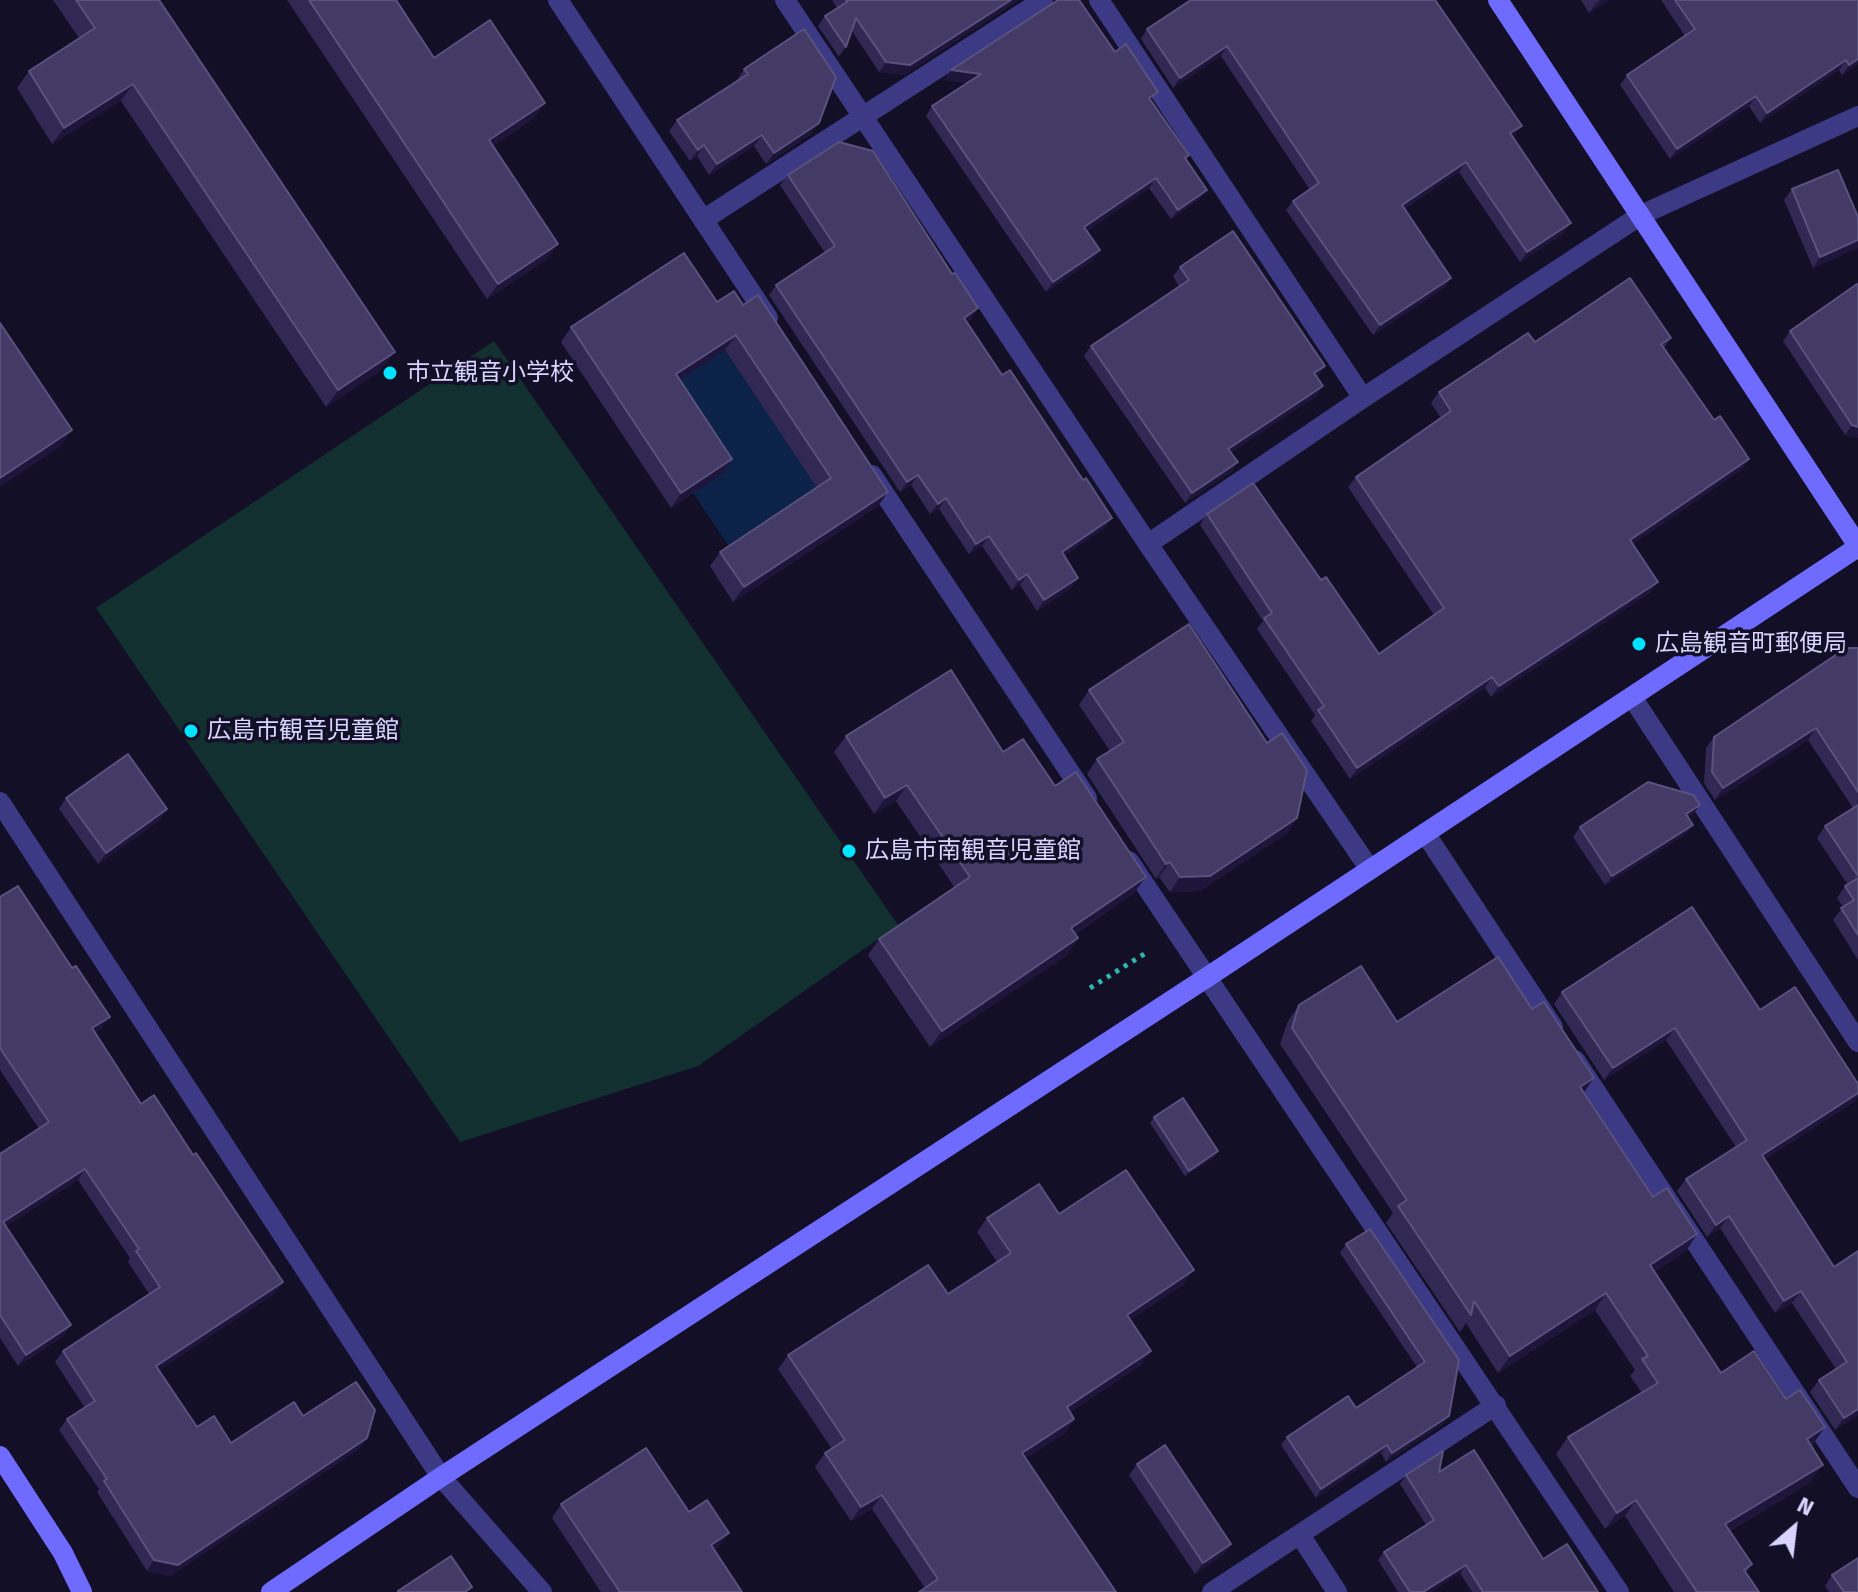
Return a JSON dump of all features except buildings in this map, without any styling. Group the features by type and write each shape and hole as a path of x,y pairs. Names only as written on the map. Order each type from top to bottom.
{"street":[{"path":"558,0 782,339"},
{"path":"785,0 1148,544 1369,868"},
{"path":"1099,0 1363,398"},
{"path":"271,1592 441,1477 1206,978 1858,547 1498,0"},
{"path":"703,220 1035,2"},
{"path":"1148,544 1641,215 1858,116"},
{"path":"861,458 1098,815"},
{"path":"1632,697 1858,1042"},
{"path":"0,802 441,1477 542,1592"},
{"path":"1425,833 1858,1488"},
{"path":"1116,841 1619,1592"},
{"path":"1212,1592 1496,1405"},
{"path":"0,1456 63,1553 82,1592"},
{"path":"1300,1535 1337,1592"}],"path":[{"path":"1090,988 1149,950"}],"green space":[{"path":"494,341 898,925 698,1066 460,1142 96,608"}],"water":[{"path":"725,350 821,493 732,551 693,493 722,473 666,389"}],"place":[{"name":"市立観音小学校","path":"390,373"},
{"name":"広島観音町郵便局","path":"1639,644"},
{"name":"広島市観音児童館","path":"191,731"},
{"name":"広島市南観音児童館","path":"849,851"}]}
